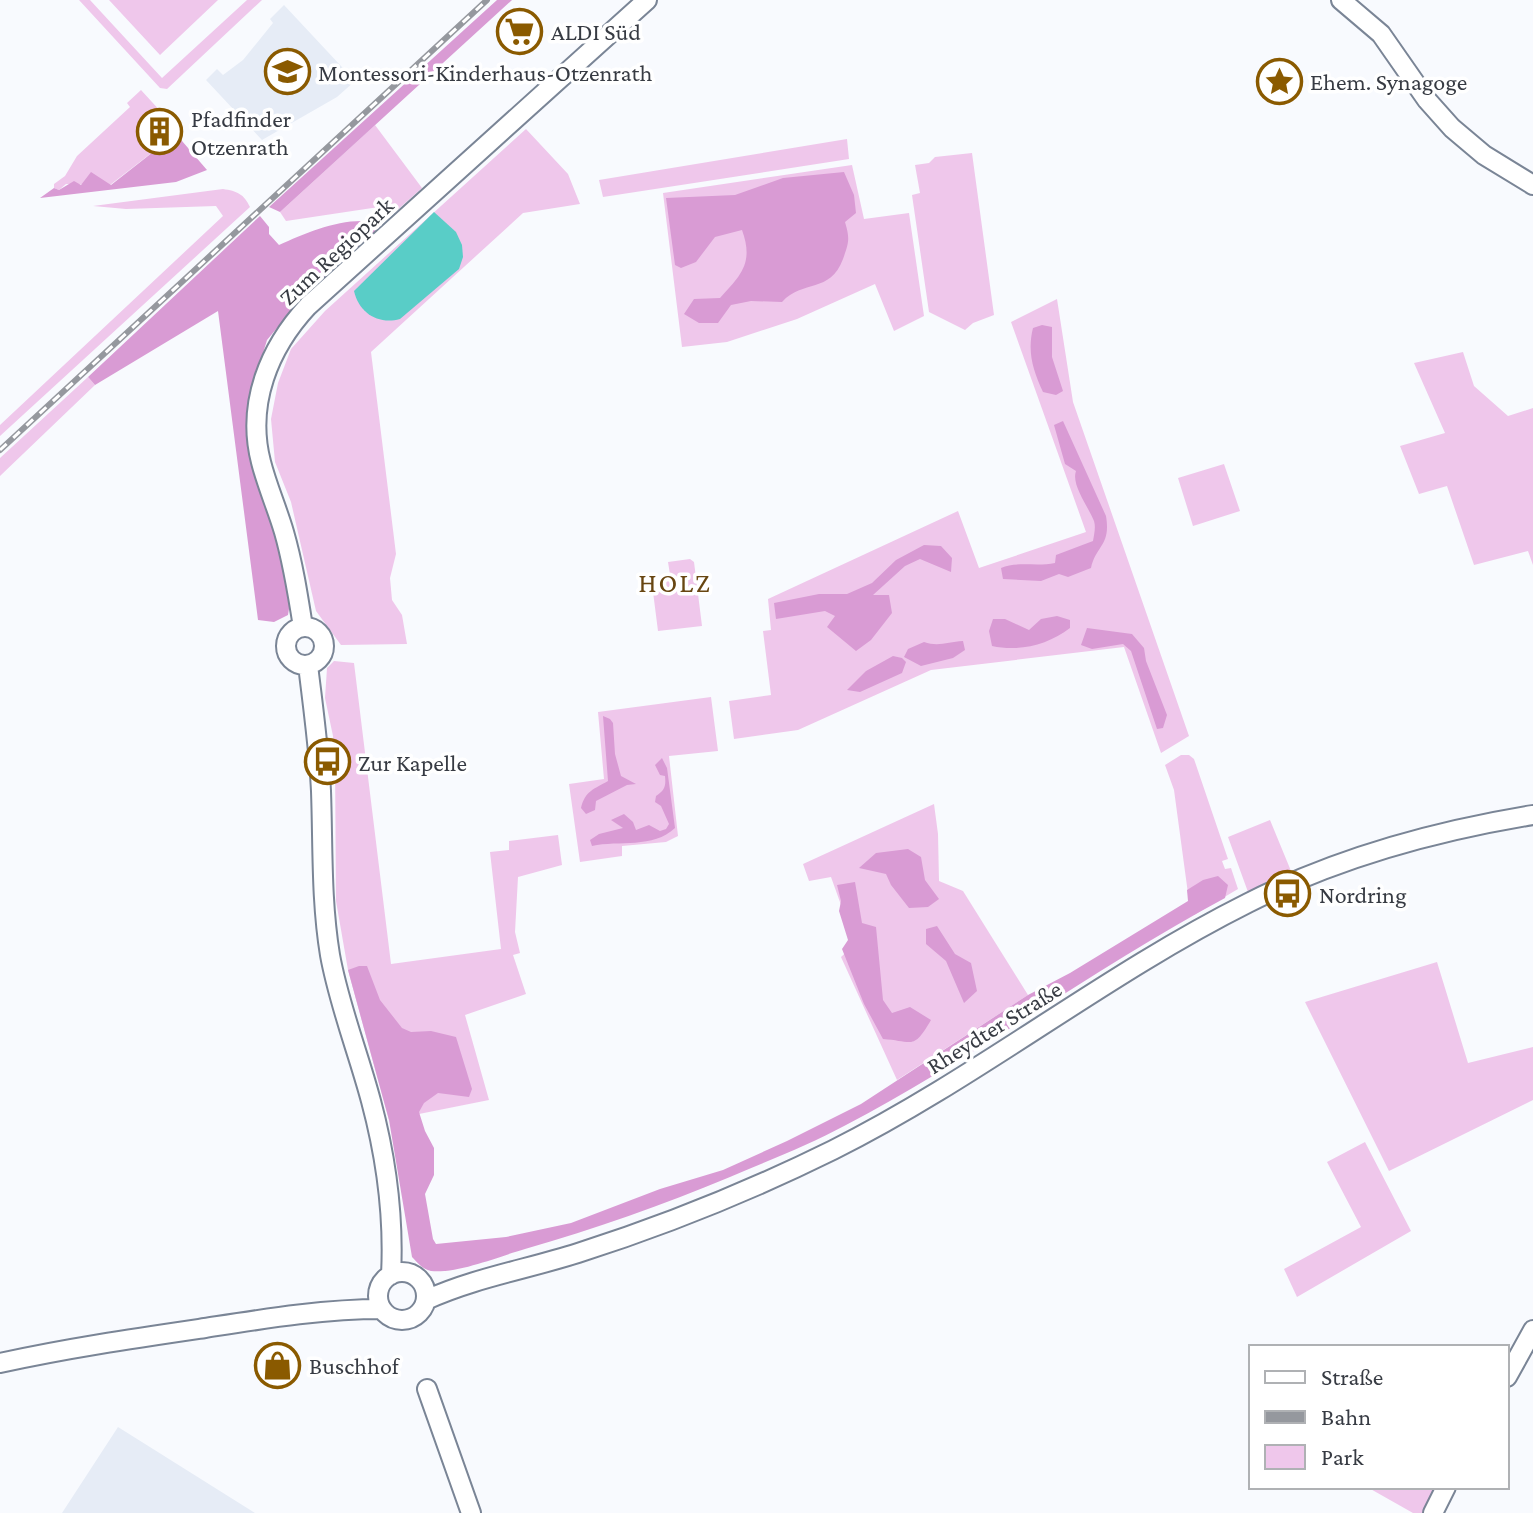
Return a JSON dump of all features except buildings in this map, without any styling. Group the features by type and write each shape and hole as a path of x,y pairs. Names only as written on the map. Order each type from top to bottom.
{"street":[{"name":"Zum Regiopark","path":"412,1284 402,1261 389,1207 374,1115 341,1006 329,943 322,874 320,773 308,665 317,660 324,648 320,635 303,627 289,551 264,473 257,442 261,388 276,348 308,306 647,0"},
{"path":"1341,0 1377,30 1444,120 1484,155 1533,185"},
{"name":"Rheydter Straße","path":"412,1284 479,1281 645,1231 718,1203 870,1131 938,1092 1174,943 1249,902 1389,847 1533,815"},
{"path":"382,1283 412,1284 421,1311 409,1319 392,1318 380,1301 382,1283"},
{"path":"0,1363 102,1343 380,1301"},
{"path":"1509,1373 1533,1330"},
{"path":"427,1389 471,1513"},
{"path":"1433,1513 1445,1489"}],"shaded area":[{"path":"497,0 512,0 280,212 269,207"},
{"name":"Montessori-Kinderhaus-Otzenrath","path":"284,5 355,81 337,97 262,140 206,80 217,69 223,75 243,60 273,23 270,19"},
{"path":"176,134 207,170 176,182 40,198 54,188 59,190 74,181 81,185 91,172 111,185"},
{"path":"844,172 854,195 856,213 845,222 847,248 838,270 831,277 799,290 782,302 751,301 731,305 718,323 699,323 684,314 694,299 720,298 743,268 747,251 742,230 715,237 696,262 681,268 675,265 666,198 735,195 783,178"},
{"path":"260,216 279,245 313,231 349,222 373,222 376,234 297,304 267,340 251,393 291,597 288,615 274,622 258,620 218,311 95,385 88,377"},
{"path":"1042,325 1052,327 1052,357 1063,391 1056,395 1043,392 1032,361 1033,328"},
{"path":"1063,421 1106,516 1105,540 1091,568 1068,577 1059,574 1041,581 1003,579 1001,568 1055,563 1056,555 1093,541 1094,521 1078,489 1076,471 1065,464 1054,425"},
{"path":"924,545 941,546 952,558 951,572 920,559 905,566 873,595 889,595 892,613 871,640 856,651 827,627 835,616 825,611 776,619 774,603 819,594 847,594 872,583 896,560"},
{"path":"1057,616 1070,620 1070,628 1052,639 1033,646 992,646 989,631 993,619 1005,619 1029,630 1041,619"},
{"path":"1087,628 1132,634 1144,648 1167,715 1163,728 1157,729 1131,651 1123,644 1092,649 1081,645"},
{"path":"963,641 965,650 953,658 921,666 904,657 908,649 924,642"},
{"path":"893,656 906,662 902,673 860,692 847,690 866,671"},
{"path":"603,716 613,723 615,754 621,776 636,784 627,785 596,801 595,810 586,814 581,808 585,798 608,781"},
{"path":"662,758 667,768 675,828 657,839 592,846 590,840 599,834 623,828 611,820 624,814 636,830 649,825 660,831 666,829 669,824 661,806 655,802 665,785 665,776 660,775 655,765"},
{"path":"908,849 921,857 925,880 939,899 928,907 909,908 886,874 859,868 876,853"},
{"path":"1218,876 1228,885 1225,898 1129,953 895,1098 818,1139 654,1207 478,1264 431,1271 412,1257 389,1120 348,970 367,966 380,1000 402,1028 411,1032 431,1031 456,1037 472,1089 469,1097 438,1093 424,1103 419,1112 434,1148 434,1175 425,1194 433,1239 436,1244 506,1237 571,1223 660,1189 723,1170 861,1104 1028,995 1188,901 1187,890 1203,880"},
{"path":"855,882 862,923 876,927 883,1000 892,1013 910,1007 931,1020 912,1042 883,1039 864,1004 842,949 848,940 839,911 841,901 837,885"},
{"path":"937,926 955,954 971,963 977,991 964,1003 946,961 926,944 926,929"},
{"path":"118,1427 255,1513 62,1513"}],"green space":[{"path":"79,0 90,0 162,78 247,0 262,0 167,89 160,88"},
{"path":"109,0 218,0 160,55"},
{"path":"141,90 176,134 110,185 66,184 59,190 54,188 77,156 130,107 127,103"},
{"path":"375,125 422,188 395,212 379,207 286,221 280,212"},
{"path":"526,129 568,174 580,204 523,213 371,352 396,554 390,578 392,600 402,615 407,644 341,645 316,611 291,502 275,462 271,419 278,383 291,349 325,311"},
{"path":"847,139 849,159 603,197 599,180"},
{"path":"972,153 994,315 973,323 965,330 929,312 912,195 920,193 915,165 929,163 935,157"},
{"path":"852,165 864,219 909,213 924,316 894,331 875,284 797,319 727,342 682,347 663,193"},
{"path":"223,189 240,194 250,207 0,436 0,425 223,216 216,206 126,209 93,206"},
{"path":"1057,299 1073,402 1189,736 1161,753 1124,647 931,670 798,730 734,739 729,701 771,695 763,631 771,630 768,599 958,511 979,568 1086,532 1011,322"},
{"path":"1463,352 1474,386 1508,416 1533,408 1533,565 1528,551 1474,565 1447,486 1419,494 1400,446 1445,433 1414,363"},
{"path":"88,377 95,385 0,476 0,458"},
{"path":"1224,464 1240,511 1193,526 1178,478"},
{"path":"690,559 694,562 702,626 658,631 652,584 671,581 668,562"},
{"path":"334,661 354,663 391,964 501,949 490,852 509,850 509,841 558,835 562,865 518,877 515,932 520,953 513,955 526,994 465,1015 489,1100 389,1120 348,970 336,901 335,760 325,698 327,668"},
{"path":"711,697 718,751 669,756 678,836 666,842 622,846 622,856 580,862 569,784 604,779 598,712"},
{"path":"1181,755 1194,759 1228,859 1222,861 1225,869 1231,868 1238,889 1194,915 1189,901 1174,790 1165,765"},
{"path":"934,804 939,881 963,891 1028,995 897,1080 841,957 855,944 831,877 809,881 803,864"},
{"path":"1270,820 1291,871 1248,892 1228,837"},
{"path":"1437,962 1468,1063 1533,1047 1533,1100 1389,1171 1305,1002"},
{"path":"1365,1142 1411,1231 1297,1297 1284,1269 1361,1227 1327,1162"},
{"path":"1371,1489 1437,1489 1425,1513 1413,1513"}],"water":[{"path":"434,212 456,232 462,245 463,257 459,269 400,319 384,320 371,316 360,306 354,291"}],"railway":[{"path":"0,450 487,0"}],"place":[{"name":"ALDI Süd","path":"520,31"},
{"name":"Montessori-Kinderhaus-Otzenrath","path":"287,72"},
{"name":"Ehem. Synagoge","path":"1279,81"},
{"name":"Pfadfinder Otzenrath","path":"160,132"},
{"name":"Zur Kapelle","path":"327,762"},
{"name":"Nordring","path":"1288,894"},
{"name":"Buschhof","path":"278,1365"}],"district":[{"name":"HOLZ","path":"675,582"}]}
